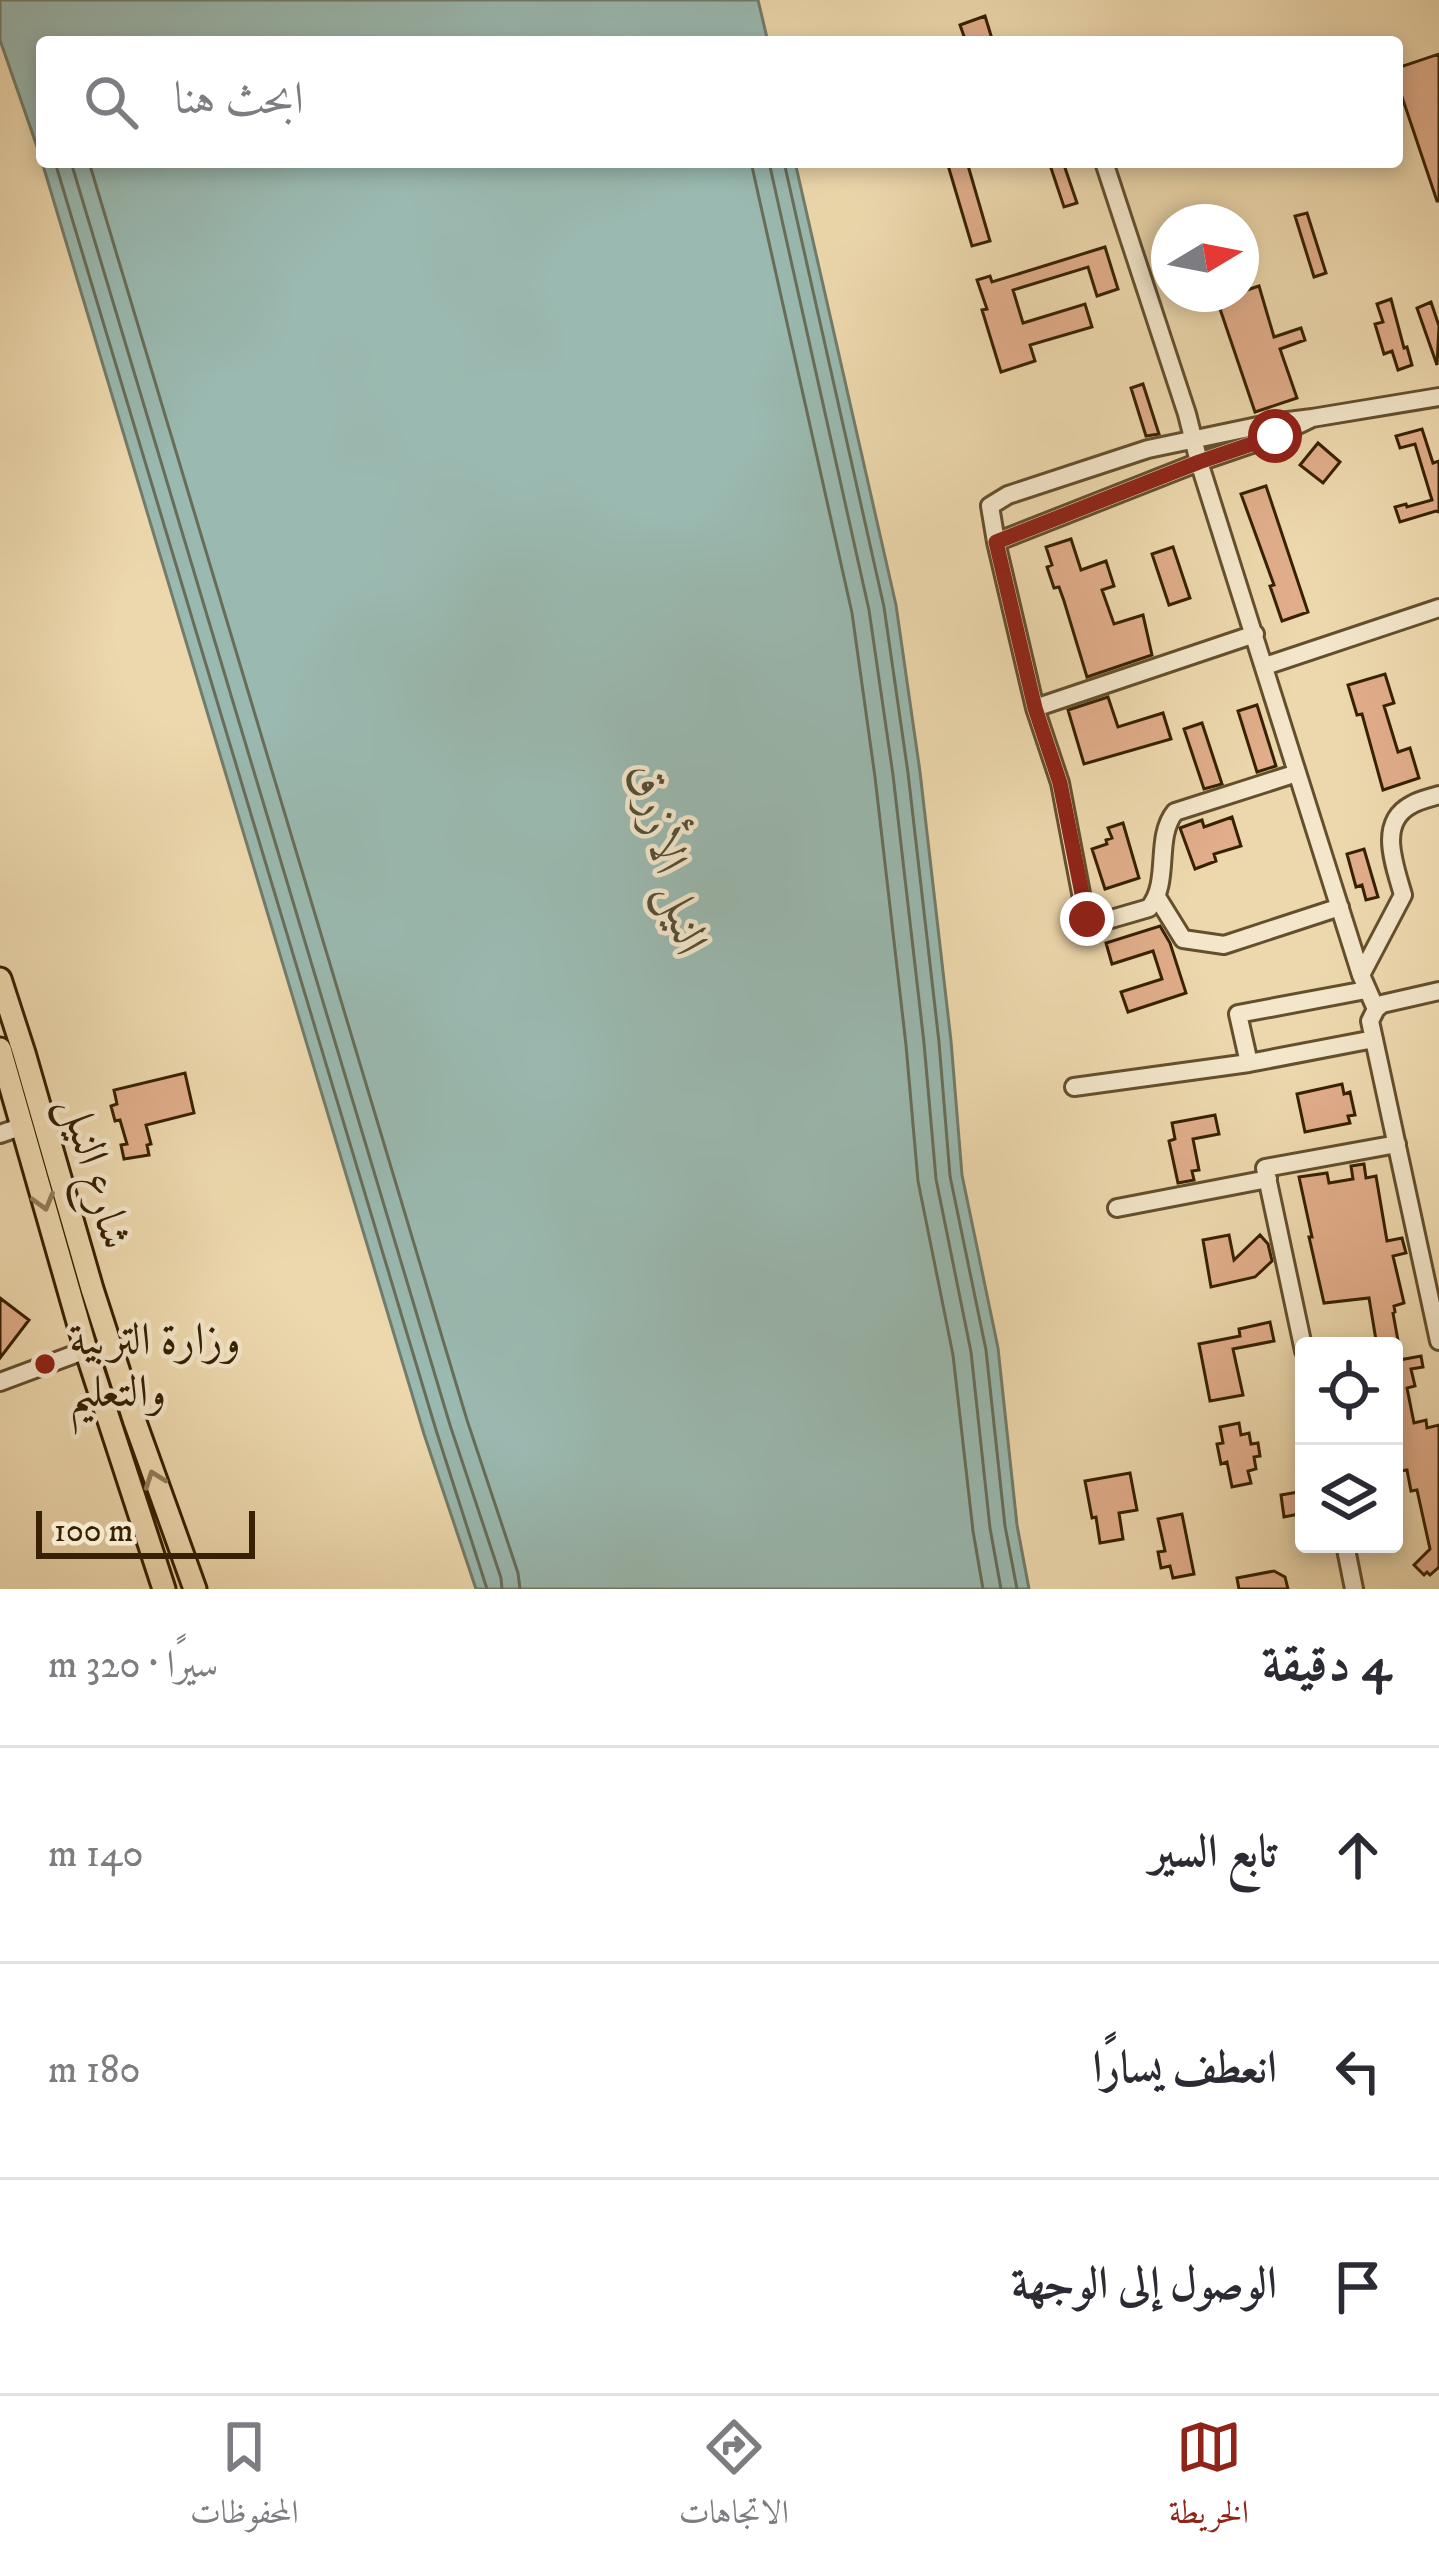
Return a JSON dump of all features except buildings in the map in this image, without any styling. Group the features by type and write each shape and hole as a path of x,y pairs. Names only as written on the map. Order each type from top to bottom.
{"main road":[{"name":"شارع النيل","path":"0,980 187,1586"},
{"name":"شارع النيل","path":"0,1049 86,1350 164,1589"}],"street":[{"path":"1106,168 1363,982 1376,1009"},
{"path":"1298,772 1175,812 1167,823 1157,897 1149,908 1094,924 1087,919 1060,783 1035,708 996,542 989,511 992,502 1192,438 1439,397"},
{"path":"996,542 1312,418"},
{"path":"1265,667 1439,608"},
{"path":"1035,708 1255,634"},
{"path":"1363,982 1402,895 1390,849 1394,825 1412,804 1439,795"},
{"path":"1157,897 1184,939 1217,946 1340,907"},
{"path":"1249,1063 1238,1014 1363,982"},
{"path":"1439,991 1382,1004 1370,1021 1439,1341"},
{"path":"1074,1087 1249,1063 1375,1039"},
{"path":"0,1134 22,1126"},
{"path":"1301,1337 1265,1168 1397,1144"},
{"path":"1118,1208 1268,1179"},
{"path":"0,1382 86,1350"},
{"path":"1347,1553 1354,1589"}],"water":[{"path":"0,0 758,0 767,36 36,36 36,144 0,40"},
{"name":"النيل الأزرق","path":"44,168 796,168 896,605 920,772 962,1175 998,1348 1017,1525 1029,1589 476,1589 424,1434"}],"place":[{"name":"وزارة التربية والتعليم","path":"45,1364"}],"route":[{"path":"1087,919 1060,783 1035,708 996,542 1275,436"}]}
